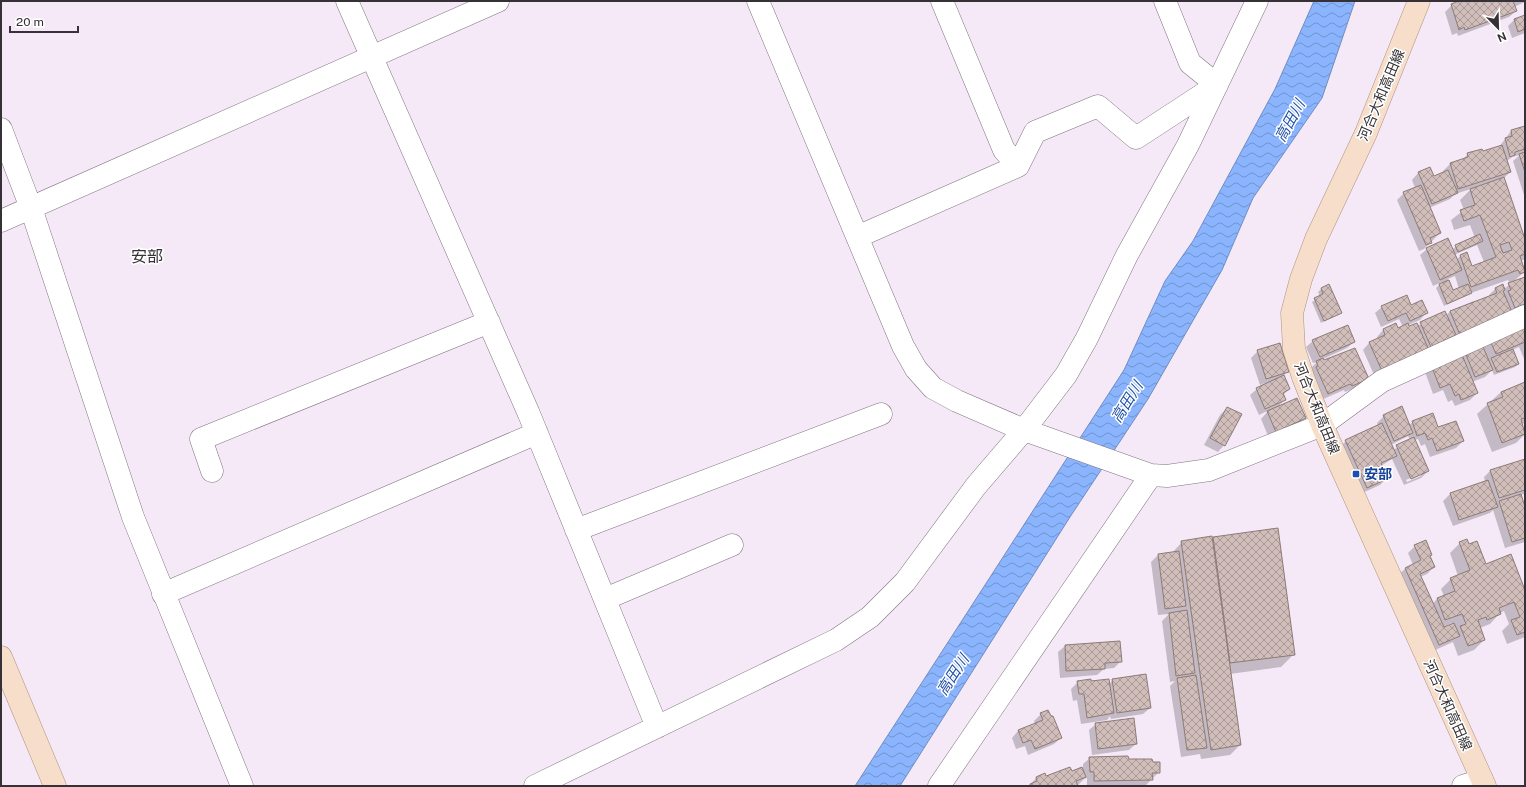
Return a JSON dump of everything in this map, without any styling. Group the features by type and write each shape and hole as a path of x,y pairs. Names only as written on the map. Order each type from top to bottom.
{"main road":[{"name":"河合大和高田線","path":"1419,1 1366,132 1316,239 1301,279 1292,313 1294,349 1303,378 1322,425 1476,784"},
{"path":"1,657 55,786"}],"street":[{"path":"347,1 537,433 657,728"},
{"path":"1,221 498,1"},
{"path":"758,1 903,346 916,369 934,388 957,401 1030,432 1146,473 1167,476 1209,470 1322,425 1382,381 1525,316"},
{"path":"942,1 1004,150 1018,166"},
{"path":"1165,1 1190,63 1217,85"},
{"path":"535,786 836,640 870,617 905,582 976,486 1030,432 1066,375 1087,338 1127,255 1188,145 1257,1"},
{"path":"857,237 1018,166 1034,132 1098,106 1136,138 1217,85"},
{"path":"1,129 31,208 133,517 242,786"},
{"path":"212,471 202,439 489,322"},
{"path":"576,530 881,414"},
{"path":"163,594 537,433"},
{"path":"939,786 1146,473"},
{"path":"605,599 732,545"}],"water":[{"name":"高田川","path":"1314,1 1355,1 1322,98 1253,198 1222,270 1148,399 1070,517 900,786 855,786 1124,370 1165,281 1193,241 1275,89"}],"building":[{"path":"1459,1 1513,1 1517,11 1465,30 1464,27 1459,30 1451,4"},
{"path":"1525,15 1525,29 1518,32 1514,19"},
{"path":"1525,126 1525,149 1515,152 1515,155 1510,157 1505,138 1512,136 1511,130"},
{"path":"1502,145 1511,172 1458,189 1450,163 1468,157 1467,153 1482,149 1483,151"},
{"path":"1525,152 1525,172 1519,154"},
{"path":"1430,167 1434,176 1448,170 1458,193 1432,204 1418,172"},
{"path":"1504,177 1525,239 1525,254 1520,256 1525,272 1520,274 1518,270 1471,287 1460,255 1467,252 1472,266 1496,257 1480,215 1464,221 1460,210 1475,205 1470,189","holes":["1509,242 1512,250 1503,253 1500,245"]},
{"path":"1421,185 1441,233 1430,238 1432,243 1426,245 1403,192"},
{"path":"1480,234 1483,241 1458,252 1455,245"},
{"path":"1448,238 1462,270 1440,280 1426,248"},
{"path":"1525,277 1525,304 1515,308 1508,291 1511,290 1508,283"},
{"path":"1449,280 1453,290 1468,284 1472,293 1447,304 1439,284"},
{"path":"1329,284 1342,313 1324,321 1314,298 1323,294 1321,288"},
{"path":"1503,284 1505,290 1503,291 1512,312 1460,335 1450,311 1497,293 1495,288"},
{"path":"1407,295 1411,305 1422,300 1428,313 1410,321 1406,313 1388,321 1381,306"},
{"path":"1445,311 1456,335 1431,347 1420,322"},
{"path":"1525,321 1525,342 1496,354 1488,336"},
{"path":"1396,323 1398,328 1408,323 1409,326 1417,323 1428,348 1382,371 1369,342 1385,335 1383,329"},
{"path":"1348,325 1355,342 1320,357 1312,340"},
{"path":"1480,340 1493,370 1475,377 1463,347"},
{"path":"1280,343 1289,372 1266,379 1257,350"},
{"path":"1355,348 1369,379 1352,386 1350,384 1328,394 1316,367 1318,366 1316,361 1323,358 1324,360"},
{"path":"1513,349 1519,364 1497,372 1491,358"},
{"path":"1460,350 1478,393 1461,400 1459,394 1455,396 1450,384 1440,388 1430,362"},
{"path":"1284,375 1290,389 1283,393 1286,400 1265,409 1256,388"},
{"path":"1525,382 1525,418 1521,419 1525,434 1502,443 1487,403 1503,397 1501,392"},
{"path":"1297,398 1306,418 1276,432 1267,411"},
{"path":"1402,406 1413,433 1394,441 1383,415"},
{"path":"1227,407 1242,414 1225,446 1210,438"},
{"path":"1433,413 1438,427 1456,421 1464,441 1437,451 1432,438 1428,440 1425,433 1417,436 1412,421"},
{"path":"1382,423 1397,456 1381,463 1387,479 1367,488 1345,440"},
{"path":"1414,437 1429,471 1411,479 1396,445"},
{"path":"1525,459 1525,490 1499,498 1490,470"},
{"path":"1488,480 1498,507 1459,520 1450,493"},
{"path":"1521,494 1525,507 1525,538 1512,542 1499,501"},
{"path":"1278,528 1295,655 1230,663 1213,537"},
{"path":"1212,536 1241,745 1211,750 1181,541"},
{"path":"1467,539 1469,544 1477,541 1486,564 1511,554 1525,590 1525,632 1517,635 1511,620 1520,617 1514,602 1499,608 1501,614 1487,620 1486,617 1478,620 1485,640 1468,646 1460,626 1466,624 1462,614 1445,620 1437,598 1455,591 1450,578 1470,570 1459,542"},
{"path":"1426,540 1432,555 1430,556 1435,567 1420,574 1444,627 1454,623 1460,636 1439,645 1405,568 1421,560 1414,545"},
{"path":"1179,551 1186,606 1165,609 1158,554"},
{"path":"1187,610 1195,673 1176,676 1169,613"},
{"path":"1120,641 1122,662 1105,663 1105,669 1066,671 1065,645"},
{"path":"1146,674 1151,708 1117,713 1112,679"},
{"path":"1196,675 1207,748 1187,750 1177,678"},
{"path":"1091,679 1091,681 1109,679 1114,713 1087,718 1084,694 1079,694 1077,681"},
{"path":"1048,710 1051,716 1053,716 1062,738 1035,749 1031,740 1023,743 1018,730 1043,720 1040,713"},
{"path":"1134,718 1137,744 1098,749 1095,723"},
{"path":"1128,756 1129,759 1152,759 1153,762 1160,762 1160,773 1152,773 1153,780 1094,781 1094,772 1090,772 1089,757"},
{"path":"1070,767 1072,771 1082,767 1086,777 1076,781 1078,786 1030,786 1030,784 1037,781 1036,777 1045,773 1046,776"}],"place":[{"name":"安部","path":"1356,474"}],"district":[{"name":"安部","path":"147,256"}]}
